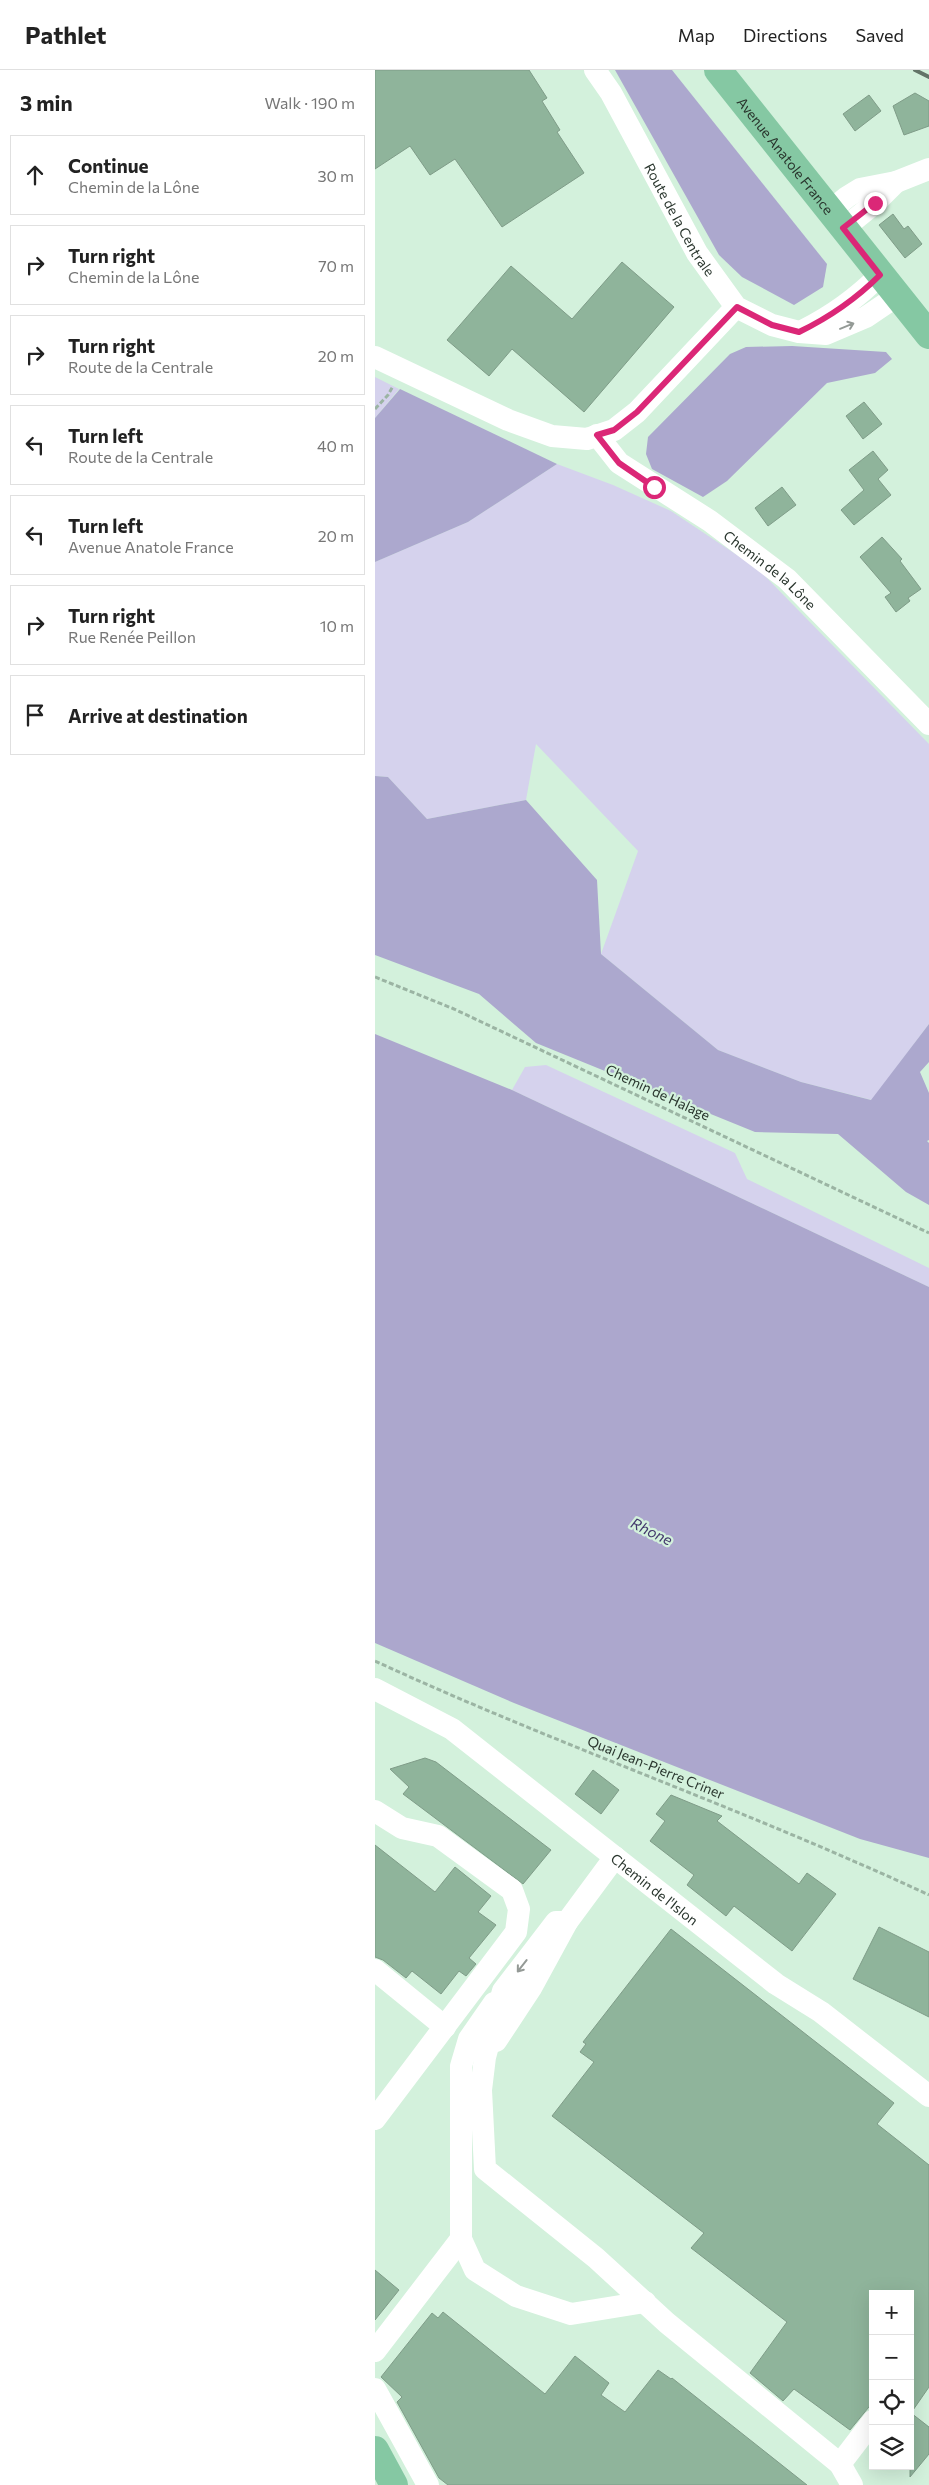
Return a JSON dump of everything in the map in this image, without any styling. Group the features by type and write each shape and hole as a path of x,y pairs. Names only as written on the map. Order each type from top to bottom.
{"main road":[{"name":"Avenue Anatole France","path":"718,70 929,335"},
{"path":"375,2450 394,2485"}],"street":[{"name":"Route de la Centrale","path":"595,70 611,94 697,253 712,277 737,307 772,325 799,332 826,334 866,317 897,296"},
{"path":"837,220 875,203 895,182 929,169"},
{"path":"799,332 841,310 880,275"},
{"path":"375,357 508,420 552,436 587,439 614,430 637,412 737,307"},
{"name":"Chemin de la Lône","path":"597,435 619,463 710,521 787,579 929,724"},
{"name":"Chemin de l'Islon","path":"375,1689 452,1729 776,1984 821,2012 929,2096"},
{"path":"375,1812 402,1828 438,1836 512,1890 519,1909 516,1932 375,2119"},
{"path":"485,2057 531,1988 567,1922 615,1857"},
{"path":"567,1922 556,1922 469,2039 461,2066 461,2239 475,2270 515,2296 571,2314 645,2302"},
{"path":"375,1970 445,2027"},
{"path":"503,1991 485,2057 481,2090 485,2169 596,2258 645,2302 840,2464 852,2485"},
{"path":"375,2351 461,2239"},
{"path":"375,2389 428,2485"},
{"path":"840,2464 870,2425"}],"path":[{"path":"375,409 388,395 401,370"},
{"name":"Chemin de Halage","path":"375,977 454,1009 929,1233"},
{"name":"Quai Jean-Pierre Criner","path":"375,1661 460,1700 848,1857 929,1894"}],"shaded area":[{"path":"615,70 672,70 827,264 823,287 794,305 742,277 719,255"},
{"path":"792,346 886,352 892,359 875,373 827,383 727,481 703,497 652,469 646,454 648,437 730,354 746,347"},
{"path":"375,377 399,389 375,418"},
{"path":"400,389 557,464 468,522 375,562 375,418"},
{"path":"557,464 613,485 671,511 758,569 929,744 929,1024 872,1100 801,1082 718,1050 601,954 638,851 536,744 526,800 427,819 388,777 375,776 375,562 468,522"},
{"path":"375,776 388,777 427,819 526,800 597,880 601,954 718,1050 801,1082 871,1100 929,1024 929,1062 920,1072 929,1093 929,1140 927,1141 929,1143 929,1205 906,1192 838,1134 755,1132 536,1043 479,994 375,955"},
{"path":"546,1065 735,1153 747,1179 929,1268 929,1287 512,1090 525,1067"}],"water":[{"name":"Rhone","path":"375,1034 512,1090 929,1287 929,1858 860,1839 514,1703 375,1643"}],"building":[{"path":"375,70 529,70 547,98 542,101 560,130 557,132 584,173 502,227 455,159 430,175 410,146 375,169"},
{"path":"915,93 929,101 929,126 904,135 893,106"},
{"path":"869,95 881,111 855,131 843,114"},
{"path":"893,214 904,229 908,226 922,244 905,258 879,225"},
{"path":"622,262 674,307 584,412 512,349 489,376 447,340 511,266 572,319"},
{"path":"864,402 882,424 863,439 846,416"},
{"path":"873,451 888,470 878,479 891,495 854,525 841,510 864,490 849,470"},
{"path":"782,487 796,505 768,526 755,508"},
{"path":"882,537 902,559 900,561 921,589 908,598 910,601 896,612 885,597 891,593 860,557"},
{"path":"425,1758 436,1762 551,1850 523,1884 403,1794 409,1787 390,1769"},
{"path":"593,1770 619,1790 601,1814 575,1794"},
{"path":"671,1795 722,1816 717,1821 799,1884 807,1873 836,1894 792,1951 734,1906 726,1916 687,1885 694,1875 650,1841 665,1821 656,1814"},
{"path":"375,1845 435,1892 455,1867 491,1896 478,1912 496,1925 469,1958 476,1964 466,1976 459,1971 441,1994 412,1971 406,1978 383,1960 375,1957"},
{"path":"879,1927 929,1952 929,2017 853,1979"},
{"path":"671,1929 894,2103 877,2124 929,2165 929,2387 914,2409 914,2290 869,2290 869,2407 850,2430 794,2389 783,2401 750,2373 787,2322 691,2248 704,2233 552,2116 594,2062 580,2052 586,2044 583,2042"},
{"path":"375,2270 399,2290 375,2320"},
{"path":"443,2312 545,2394 575,2356 609,2383 601,2395 625,2412 658,2370 672,2378 807,2485 448,2485 439,2478 397,2402 402,2397 381,2377 432,2313 438,2318"},
{"path":"914,2415 929,2427 929,2454 910,2477 910,2470 914,2470"}],"railway":[{"path":"915,70 929,77"}],"route":[{"path":"654,487 619,463 597,435 614,430 637,412 737,307 772,325 799,332 841,310 861,294 880,275 843,228 875,203"}]}
